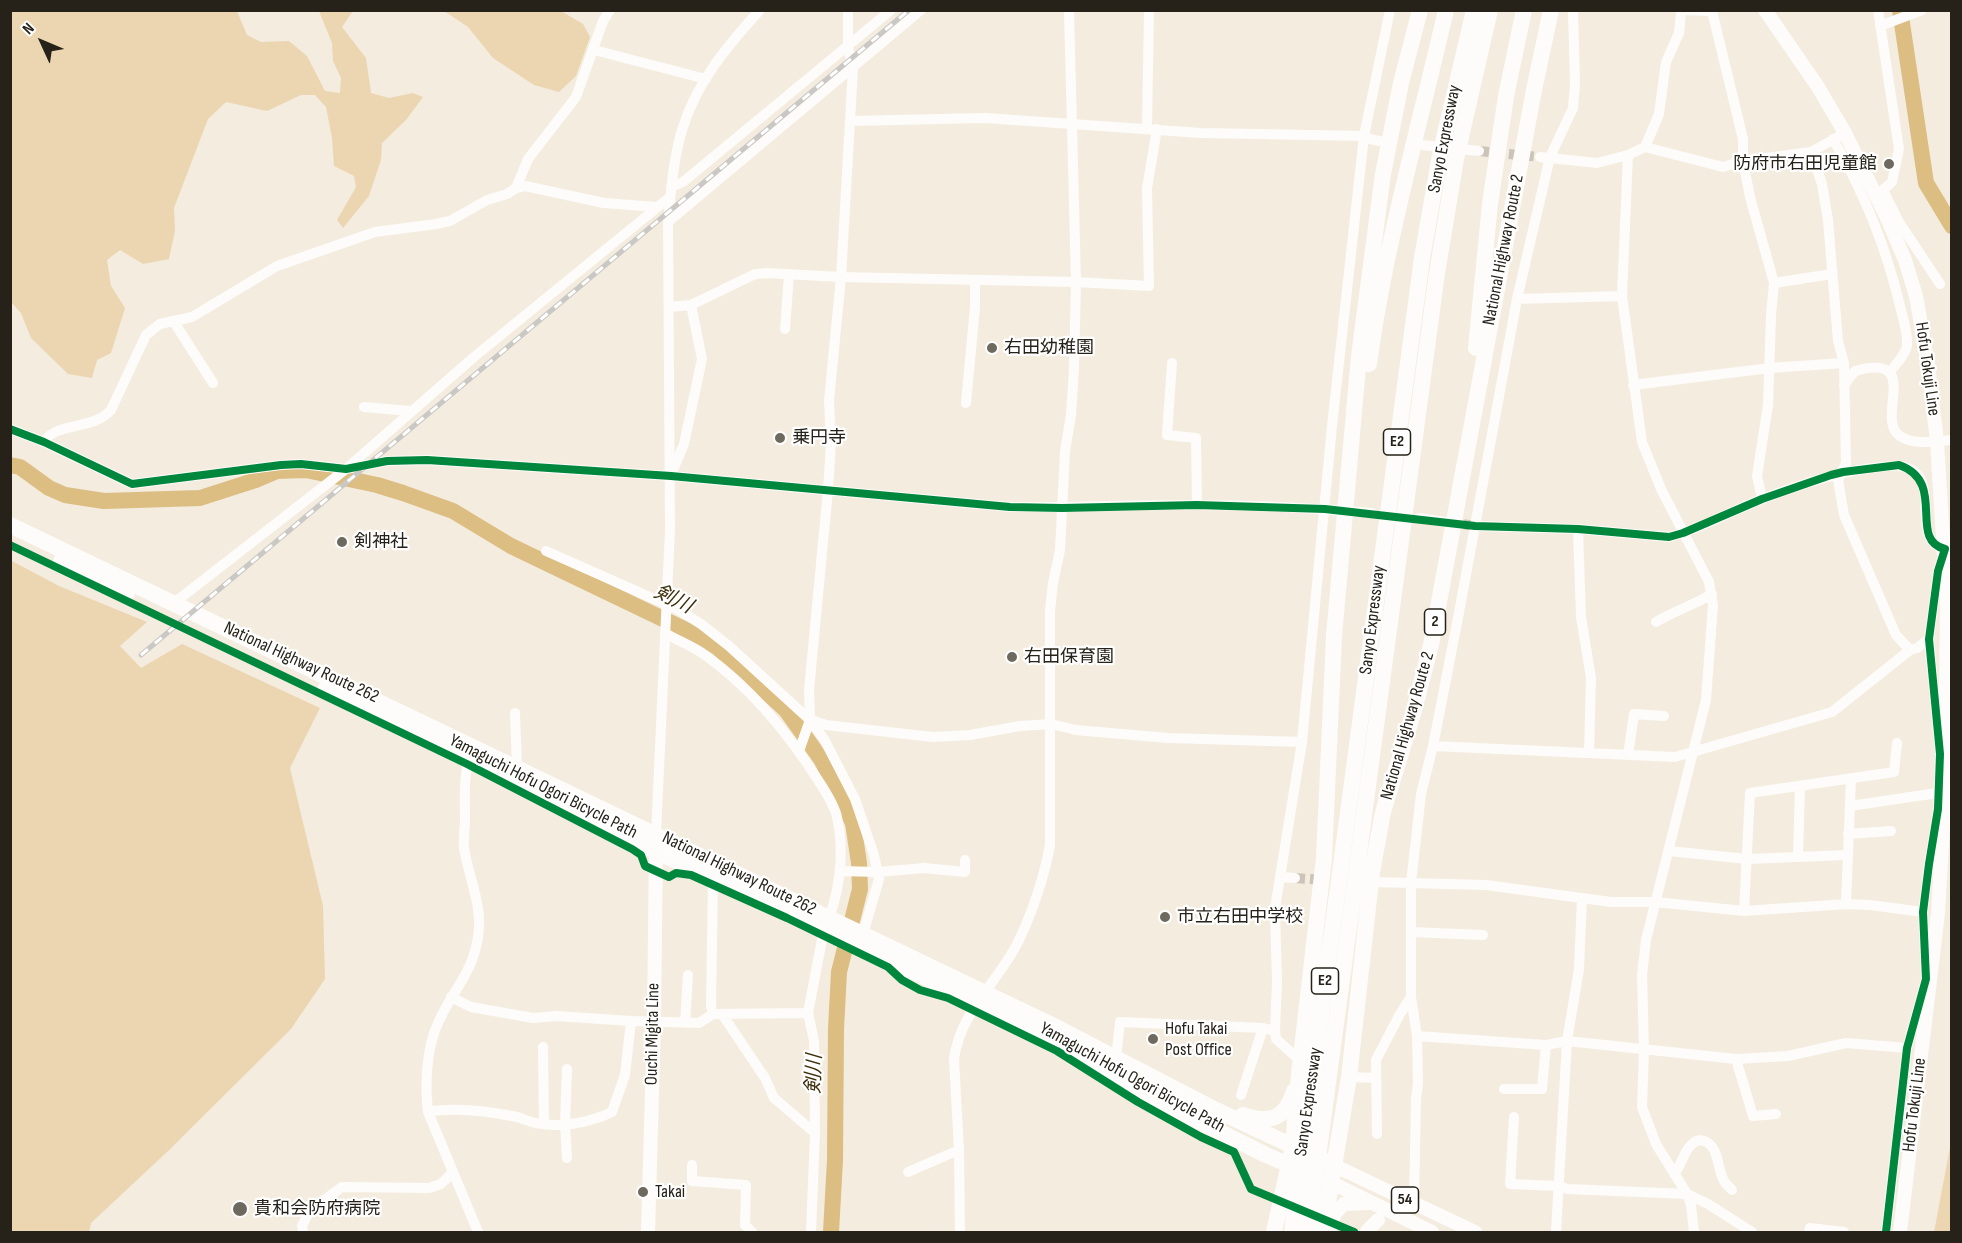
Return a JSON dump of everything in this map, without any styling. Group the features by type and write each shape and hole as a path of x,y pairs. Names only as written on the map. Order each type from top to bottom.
{"highway":[{"path":"1274,1233 1290,1166 1324,858 1334,636 1359,356 1382,186 1401,83 1420,10"},
{"path":"1348,483 1356,457 1387,265 1446,10"},
{"name":"Sanyo Expressway","path":"1292,1233 1420,394 1448,157 1464,45 1474,10"},
{"name":"Sanyo Expressway","path":"1448,157 1490,10"},
{"path":"1465,460 1490,204 1506,96 1524,10"},
{"name":"National Highway Route 2","path":"1323,1233 1349,1077 1372,872 1383,812 1431,645 1534,90 1551,10"},
{"name":"National Highway Route 262","path":"10,525 174,603 656,843 829,925"},
{"name":"National Highway Route 262","path":"10,537 471,752 517,767 656,843 713,878 860,937 981,998 1116,1059 1216,1110 1335,1166"},
{"name":"Sanyo Expressway","path":"1308,1233 1367,730"},
{"name":"National Highway Route 262","path":"981,998 1186,1115 1266,1155 1332,1183"},
{"path":"1266,1155 1292,1145 1315,1120 1335,1079 1357,1010"},
{"path":"1216,1110 1269,1120 1280,1116 1292,1100 1300,1068"}],"main road":[{"name":"Hofu Tokuji Line","path":"1765,10 1818,87 1839,136 1880,193 1916,296 1928,365 1937,441 1948,627 1938,913 1928,979 1900,1233"},
{"name":"Ouchi Migita Line","path":"648,1233 656,843"},
{"name":"54","path":"1335,1166 1475,1233"},
{"name":"54","path":"1332,1183 1377,1210 1416,1229 1432,1233"},
{"path":"1329,1233 1335,1213 1344,1204 1377,1210 1366,1232"}],"street":[{"path":"516,188 528,159 576,97 603,21 610,10"},
{"path":"656,843 670,476 668,222 675,159 682,129 705,79 719,57 760,10"},
{"path":"799,749 809,724 809,690 828,490 831,444 829,401 841,277 853,69 848,47 848,10"},
{"path":"174,603 346,469 410,411 891,10"},
{"path":"668,222 921,10"},
{"path":"960,1233 959,1150 954,1059 960,1032 1016,946 1046,869 1050,845 1050,611 1060,550 1065,451 1071,415 1076,282 1069,10"},
{"path":"669,307 691,305 755,274 1149,286 1147,188 1152,129 1149,10"},
{"path":"1300,1068 1276,1039 1275,908 1302,742 1349,258 1364,136 1390,10"},
{"path":"1414,1204 1418,1084 1417,1036 1411,997 1411,932 1412,883 1421,795 1433,746 1545,157 1573,108 1575,84 1573,10"},
{"path":"1878,10 1899,149 1892,182 1880,193 1940,284"},
{"path":"1645,147 1659,114 1666,62 1679,33 1680,11 1712,11 1743,139 1743,161 1758,229 1774,283 1768,405 1757,476 1762,499"},
{"path":"1880,26 1921,11"},
{"path":"594,50 705,79"},
{"path":"850,121 984,118 1212,133 1364,136 1370,140 1379,141"},
{"path":"1545,157 1597,163 1628,155 1645,147 1723,167 1743,161 1811,152 1839,136 1891,268 1905,324 1907,345 1905,353 1889,373"},
{"path":"1422,145 1479,151"},
{"path":"1811,152 1822,184 1828,220 1838,341 1844,363 1846,463 1838,480 1844,515 1896,635 1910,650"},
{"path":"1628,155 1622,297 1642,442 1661,489 1712,594 1706,700 1646,940 1642,975 1644,1050 1642,1107 1656,1144 1691,1205 1695,1229"},
{"path":"44,442 56,432 95,422 105,417 111,410 146,335 160,324 192,317 277,266 375,232 450,221 487,200 525,186 604,203 657,207"},
{"path":"784,329 789,274"},
{"path":"1774,283 1832,274"},
{"path":"966,403 975,307 975,280"},
{"path":"1517,299 1622,297"},
{"path":"670,476 684,444 702,358 691,305"},
{"path":"174,322 213,383"},
{"path":"1172,363 1167,435 1196,438 1197,505"},
{"path":"1633,385 1770,368 1844,363"},
{"path":"1844,385 1855,371 1882,369 1889,373 1894,381 1891,422 1901,437 1921,442 1952,440"},
{"path":"364,407 410,411"},
{"path":"10,429 44,442 132,484 281,465 302,464 346,469 387,461 427,460 670,476 986,505 1062,508 1197,505 1325,509 1372,513"},
{"path":"1475,526 1578,529 1669,537 1762,499 1843,472 1899,465 1914,472 1920,478 1923,486 1928,537 1936,547 1944,549 1938,571 1929,639 1940,754 1941,793 1923,912 1928,979 1907,1048 1886,1233"},
{"path":"1419,519 1445,522"},
{"path":"1578,529 1581,616 1591,678 1589,752"},
{"path":"546,551 701,624 729,646 824,739 855,799 878,872 875,900 860,937"},
{"path":"1656,622 1712,594"},
{"path":"665,631 702,653 735,679 766,711 799,749 837,814 841,843 840,872 808,1013 814,1041 815,1133 811,1232 801,1233"},
{"path":"1433,746 1675,757 1694,753 1832,712 1910,650 1929,639"},
{"path":"515,713 517,767"},
{"path":"1628,755 1634,714 1664,716"},
{"path":"809,724 933,736 970,735 1020,726 1051,724 1076,730 1157,737 1302,742"},
{"path":"1744,911 1750,793 1894,772 1897,743"},
{"path":"471,752 466,772 464,847 479,910 478,936 474,959 438,1022 432,1039 427,1101 428,1113 478,1233"},
{"path":"1846,904 1851,778"},
{"path":"1798,856 1800,786"},
{"path":"1850,806 1941,793"},
{"path":"1848,834 1891,831"},
{"path":"1669,851 1747,859 1847,855"},
{"path":"840,872 878,872 924,868 964,872 965,860"},
{"path":"1280,877 1295,878"},
{"path":"713,878 711,1006 765,1078 774,1098 815,1133"},
{"path":"1373,882 1486,885 1611,902 1655,902 1744,911 1870,904 1923,912"},
{"path":"1556,1233 1567,1041 1579,969 1582,898"},
{"path":"1411,932 1483,936"},
{"path":"685,1023 688,975"},
{"path":"1377,1134 1376,1060 1411,997"},
{"path":"452,998 480,1009 533,1018 556,1016 699,1023 718,1014 808,1013"},
{"path":"428,1113 463,1111 498,1114 544,1124 573,1124 595,1120 612,1112 625,1076 630,1021"},
{"path":"1116,1059 1120,1022 1263,1028 1275,1031"},
{"path":"1241,1095 1263,1028"},
{"path":"1417,1036 1546,1045 1567,1041 1736,1059 1788,1056 1846,1043 1907,1048"},
{"path":"1504,1089 1542,1089 1546,1045"},
{"path":"543,1047 544,1124"},
{"path":"1736,1059 1753,1116 1776,1114"},
{"path":"567,1069 565,1124 567,1158"},
{"path":"1349,1077 1376,1078"},
{"path":"1514,1117 1510,1184 1686,1194 1708,1204 1752,1233"},
{"path":"1674,1174 1692,1143 1702,1140 1709,1143 1717,1154 1721,1176 1732,1190"},
{"path":"908,1172 959,1150"},
{"path":"692,1165 692,1181 746,1185 745,1225 752,1233"},
{"path":"303,1233 308,1214 342,1187 429,1188 441,1184 453,1172"},
{"path":"1809,1233 1810,1228 1844,1233"}],"shaded area":[{"path":"11,10 237,11 247,35 261,42 289,41 307,56 325,91 340,93 341,78 333,61 332,43 319,11 353,11 342,27 366,58 371,93 389,98 413,93 423,97 406,120 382,143 381,160 369,196 343,228 337,220 356,187 354,176 334,166 326,107 315,95 301,95 267,111 226,102 208,119 174,208 175,231 169,259 143,264 120,250 107,260 111,286 125,308 111,353 97,360 92,378 68,374 31,338 21,313 11,302"},
{"path":"444,11 561,11 583,24 590,37 576,76 559,92 534,85 493,58 468,27"},
{"path":"10,560 59,586 147,622 120,646 141,668 182,644 320,708 290,768 323,906 325,979 291,1029 167,1152 91,1223 89,1232 11,1232"},
{"path":"1951,1142 1951,1232 1934,1232"}],"waterway":[{"path":"1900,10 1926,183 1952,226"},
{"name":"剣川","path":"10,465 20,467 49,488 65,495 104,501 200,498 277,471 306,470 403,493 453,511 511,546 717,647 786,710 821,759 853,823 859,863 860,889 839,972 831,1232"}],"tunnel":[{"path":"1479,151 1540,157"},
{"path":"1449,522 1475,526"},
{"path":"1295,878 1325,880"}],"railway":[{"path":"141,655 909,10"}],"cycle path":[{"path":"10,429 44,442 132,484 281,465 301,464 346,469 387,461 427,460 671,476 1010,507 1197,505 1325,509 1475,526 1578,529 1669,537 1762,499 1831,475 1899,465 1913,473 1922,484 1929,534 1934,544 1945,549 1938,571 1929,639 1940,754 1938,809 1923,912 1926,979 1907,1048 1886,1232"},
{"name":"Yamaguchi Hofu Ogori Bicycle Path","path":"10,545 467,764 632,849 641,855 645,866 669,877 676,873 691,875 787,918 888,967 902,980 920,990 948,998 1057,1051 1138,1102 1201,1137 1234,1152 1251,1189 1354,1232"}],"place":[{"name":"防府市右田児童館","path":"1889,164"},
{"name":"右田幼稚園","path":"992,348"},
{"name":"乗円寺","path":"780,438"},
{"name":"剣神社","path":"342,542"},
{"name":"右田保育園","path":"1012,657"},
{"name":"市立右田中学校","path":"1165,917"},
{"name":"Hofu Takai Post Office","path":"1153,1039"},
{"name":"Takai","path":"643,1192"},
{"name":"貴和会防府病院","path":"240,1209"}]}
